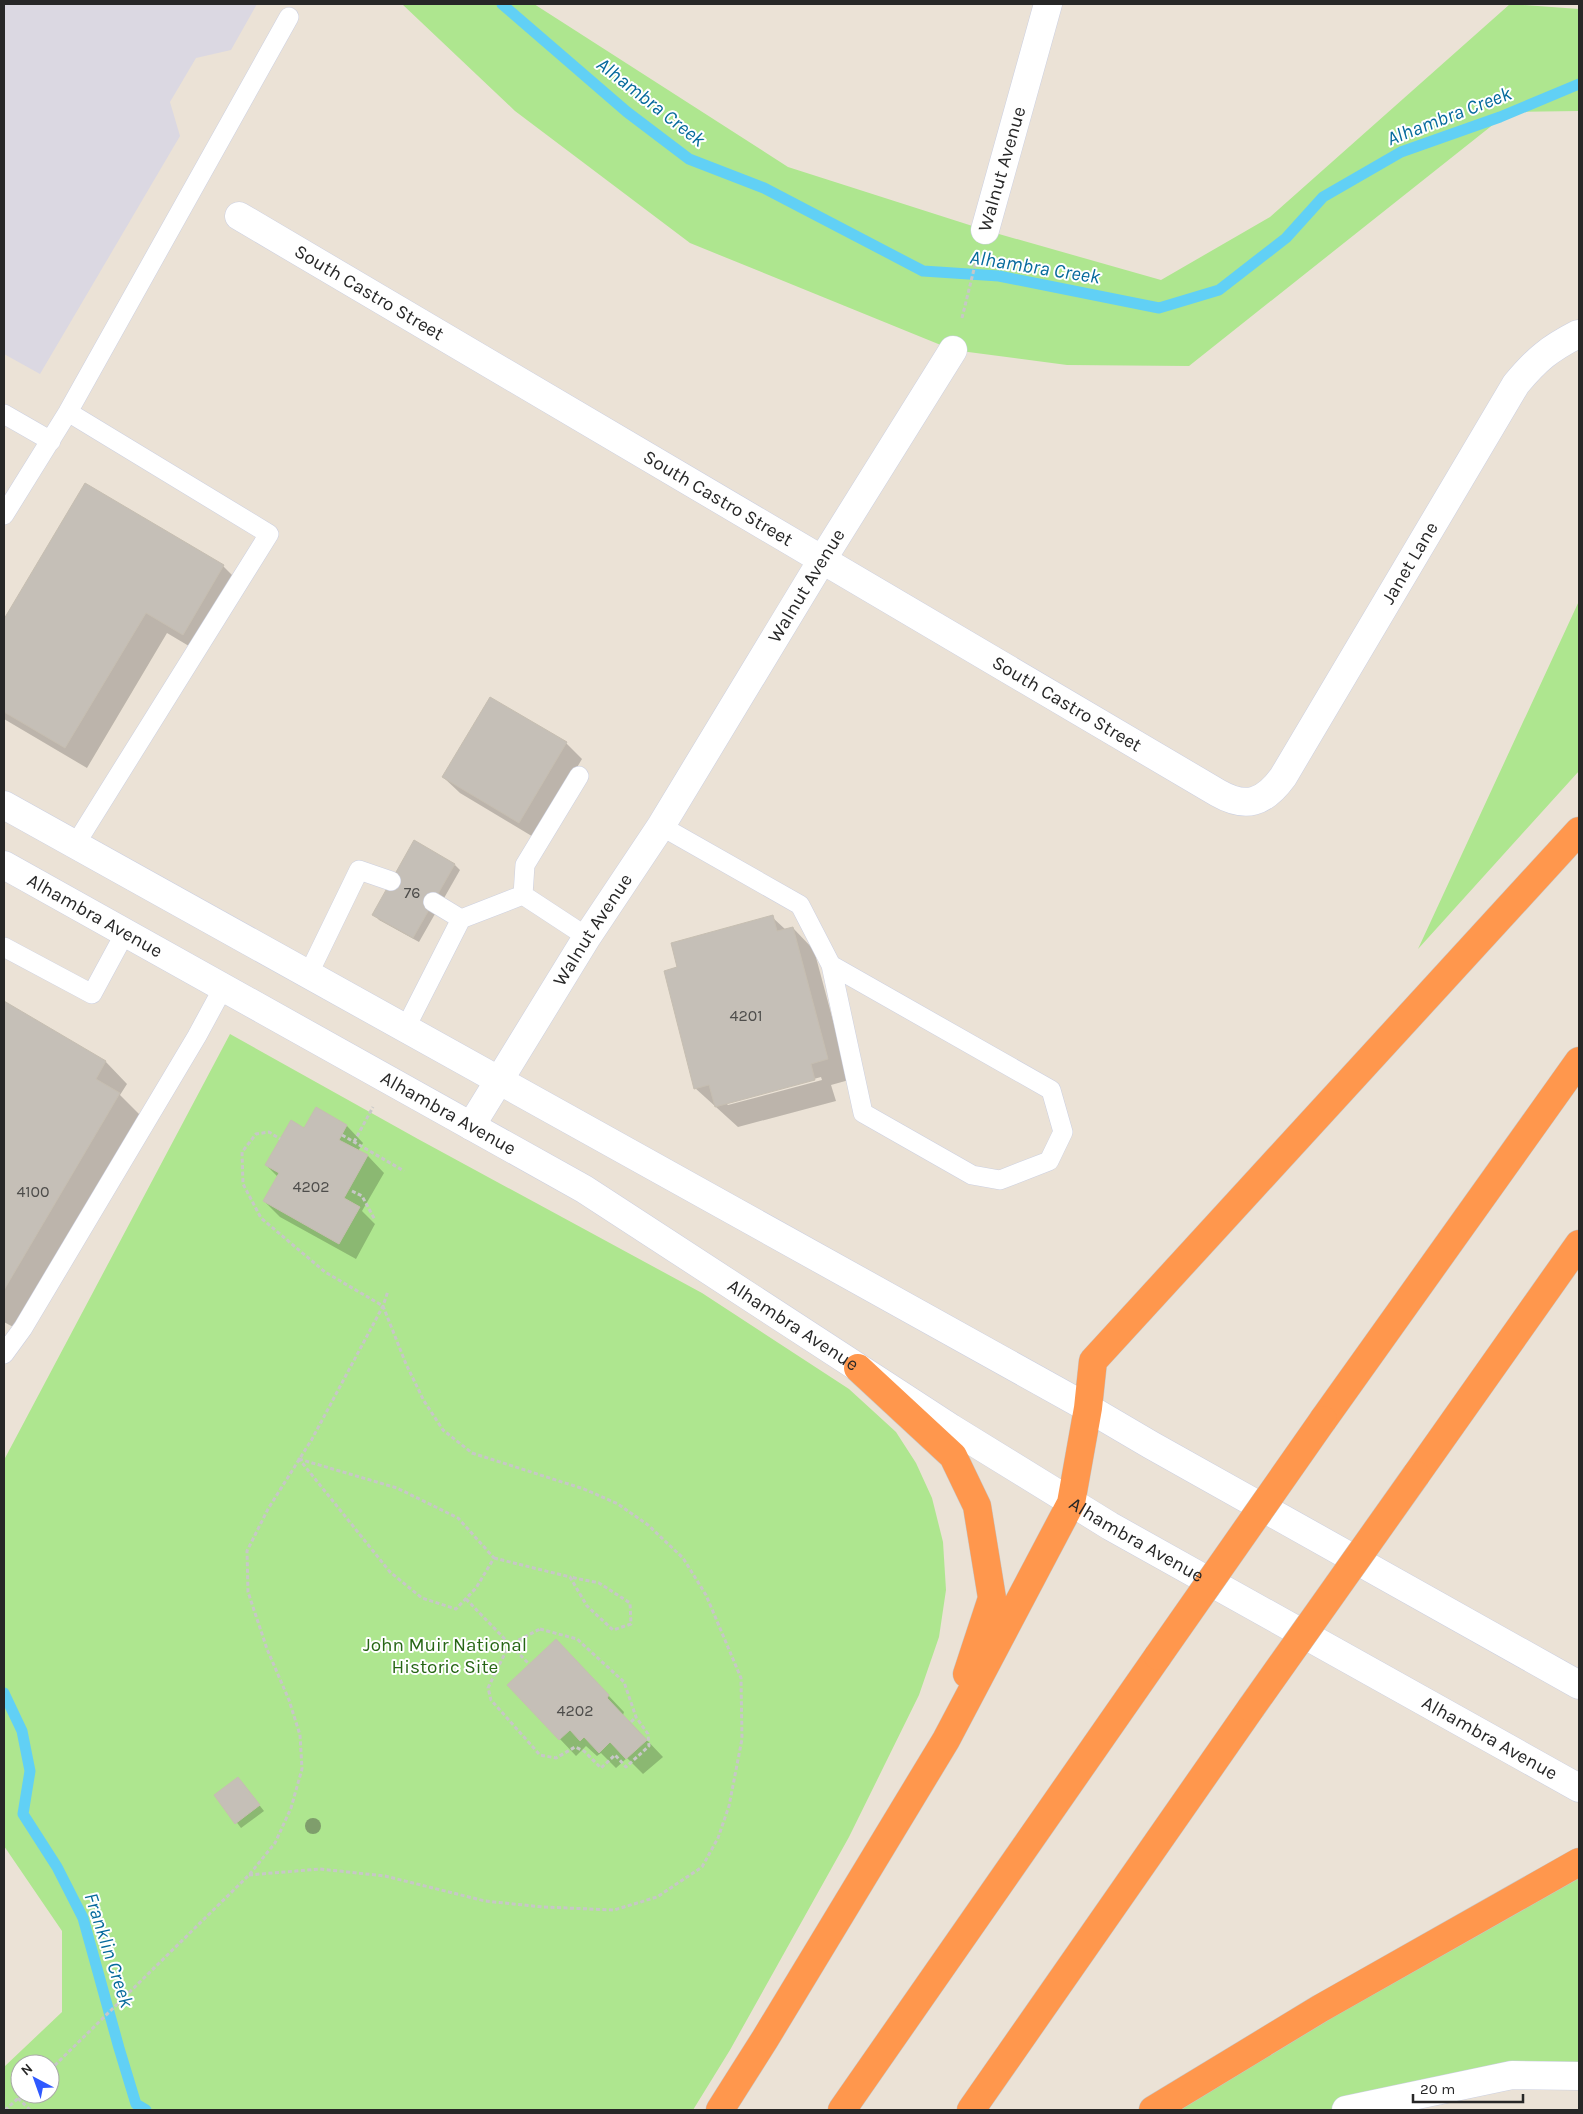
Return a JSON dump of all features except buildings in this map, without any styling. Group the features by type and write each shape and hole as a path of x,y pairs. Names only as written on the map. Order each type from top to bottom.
{"highway":[{"path":"720,2110 946,1740 1071,1503 1088,1408 1094,1361 1579,830"},
{"path":"842,2110 1323,1420 1579,1061"},
{"path":"971,2110 1251,1708 1579,1244"},
{"path":"858,1368 953,1456 977,1506 992,1598 946,1740"},
{"path":"1154,2110 1321,2008 1579,1862"}],"main road":[{"name":"Walnut Avenue","path":"985,230 1048,4"},
{"name":"South Castro Street","path":"239,216 1218,793 1235,801 1253,802"},
{"name":"Janet Lane","path":"1253,802 1269,793 1283,777 1516,384 1532,365 1553,347 1578,334"},
{"name":"Walnut Avenue","path":"471,1126 587,937 661,826 822,560 953,350"},
{"path":"4,805 1088,1408 1151,1446 1579,1685"},
{"name":"Alhambra Avenue","path":"4,865 599,1198 858,1368 1071,1503 1579,1788"},
{"path":"1346,2110 1512,2075 1579,2076"}],"lane":[{"path":"4,516 68,412 289,17"},
{"path":"68,412 269,534 75,844"},
{"path":"4,414 51,440"},
{"path":"523,895 525,865 579,776"},
{"path":"661,826 800,905 832,964 863,1113 972,1175 1000,1180 1049,1161 1062,1132 1051,1090 832,964"},
{"path":"308,975 360,870 391,881"},
{"path":"405,1028 460,919 523,895"},
{"path":"523,895 587,937"},
{"path":"433,902 460,919"},
{"path":"4,947 92,994 125,933"},
{"path":"4,1354 23,1328 197,1036 223,988"}],"path":[{"name":"Walnut Avenue","path":"953,350 985,230"},
{"path":"354,1142 374,1106"},
{"path":"249,1875 320,1869 385,1876 485,1901 543,1907 614,1910 656,1897 702,1867 718,1838 729,1806 742,1740 741,1678 706,1595 683,1558 648,1525 618,1504 584,1489 472,1453 443,1430 424,1401 413,1379 383,1306 325,1272 261,1218 243,1184 242,1152 256,1134 269,1132 280,1139"},
{"path":"342,1135 404,1171"},
{"path":"352,1191 362,1196 375,1220"},
{"path":"60,2061 249,1875 275,1843 291,1808 302,1769 300,1735 290,1700 268,1649 248,1592 247,1550 268,1509 312,1439 383,1306 388,1291"},
{"path":"299,1460 397,1488 458,1518 494,1558 599,1583 630,1603 631,1624 613,1630 587,1606 570,1577"},
{"path":"299,1460 390,1572 422,1598 456,1609 476,1588 494,1558"},
{"path":"466,1598 529,1664"},
{"path":"540,1629 577,1639 624,1682 636,1717 648,1734 649,1746 626,1767 615,1755 601,1768 584,1751 574,1747 556,1758 540,1755 491,1700 488,1688 510,1645 540,1629"},
{"path":"631,1722 636,1717"}],"shaded area":[{"path":"4,4 257,4 231,50 196,58 170,102 180,136 40,374 4,354"}],"green space":[{"path":"402,4 534,4 788,167 985,230 1161,280 1270,217 1510,4 1579,9 1579,111 1509,112 1189,366 1067,365 953,350 690,243 515,111"},
{"path":"1579,601 1579,771 1418,949"},
{"name":"John Muir National Historic Site","path":"230,1034 418,1139 702,1293 849,1389 896,1432 916,1463 932,1498 943,1542 946,1590 939,1637 919,1695 849,1837 730,2050 693,2110 4,2110 4,2067 10,2061 10,2104 60,2104 60,2054 18,2054 62,2012 62,1931 4,1846 4,1460"},
{"path":"1579,1862 1579,2076 1346,2110 1153,2110"}],"waterway":[{"name":"Alhambra Creek","path":"502,4 627,112 689,159 764,188 923,271 999,276 1159,308 1219,290 1286,238 1323,197 1401,152 1500,117 1579,84"},
{"name":"Franklin Creek","path":"4,1693 22,1731 30,1771 23,1814 57,1867 83,1918 136,2104 146,2110"}]}
